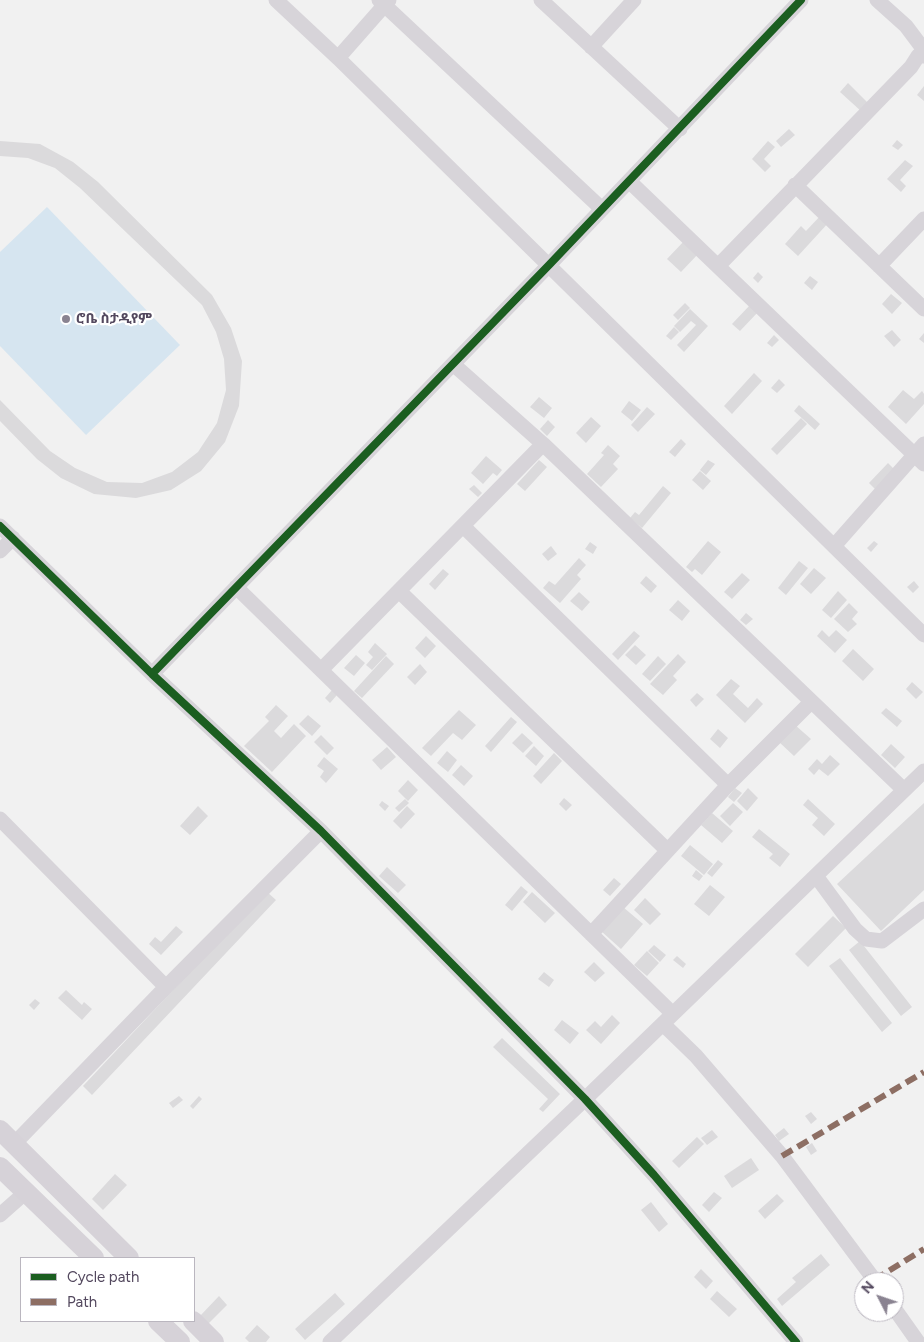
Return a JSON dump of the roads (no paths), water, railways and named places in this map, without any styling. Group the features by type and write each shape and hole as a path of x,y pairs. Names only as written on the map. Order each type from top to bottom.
{"main road":[{"path":"0,1130 128,1257"},
{"path":"0,1167 93,1257"},
{"path":"159,1322 180,1342"},
{"path":"194,1322 214,1342"}],"street":[{"path":"276,0 338,58 924,635"},
{"path":"541,0 680,129"},
{"path":"591,47 634,0"},
{"path":"152,674 549,265 802,0"},
{"path":"877,0 906,26 924,50"},
{"path":"338,58 384,2 602,209"},
{"path":"718,266 911,67 918,56 924,56"},
{"path":"629,181 921,454 834,546"},
{"path":"795,185 924,309"},
{"path":"879,266 924,220"},
{"path":"453,364 543,444 810,703 904,790"},
{"path":"322,670 543,444"},
{"path":"0,526 152,674 321,831 585,1099 654,1175 796,1342"},
{"path":"463,526 728,785"},
{"path":"0,552 13,538"},
{"path":"236,587 591,934 668,1019 696,1056 782,1156 869,1272"},
{"path":"399,591 667,850"},
{"path":"591,934 728,785 810,703"},
{"path":"330,1342 585,1099 924,770"},
{"path":"0,819 166,987"},
{"path":"14,1144 321,831"},
{"path":"816,876 855,929 866,939 882,941 924,909"},
{"path":"0,1215 26,1192"},
{"path":"904,1322 918,1342"}],"place":[{"name":"ሮቤ ስታዲየም","path":"66,319"}]}
